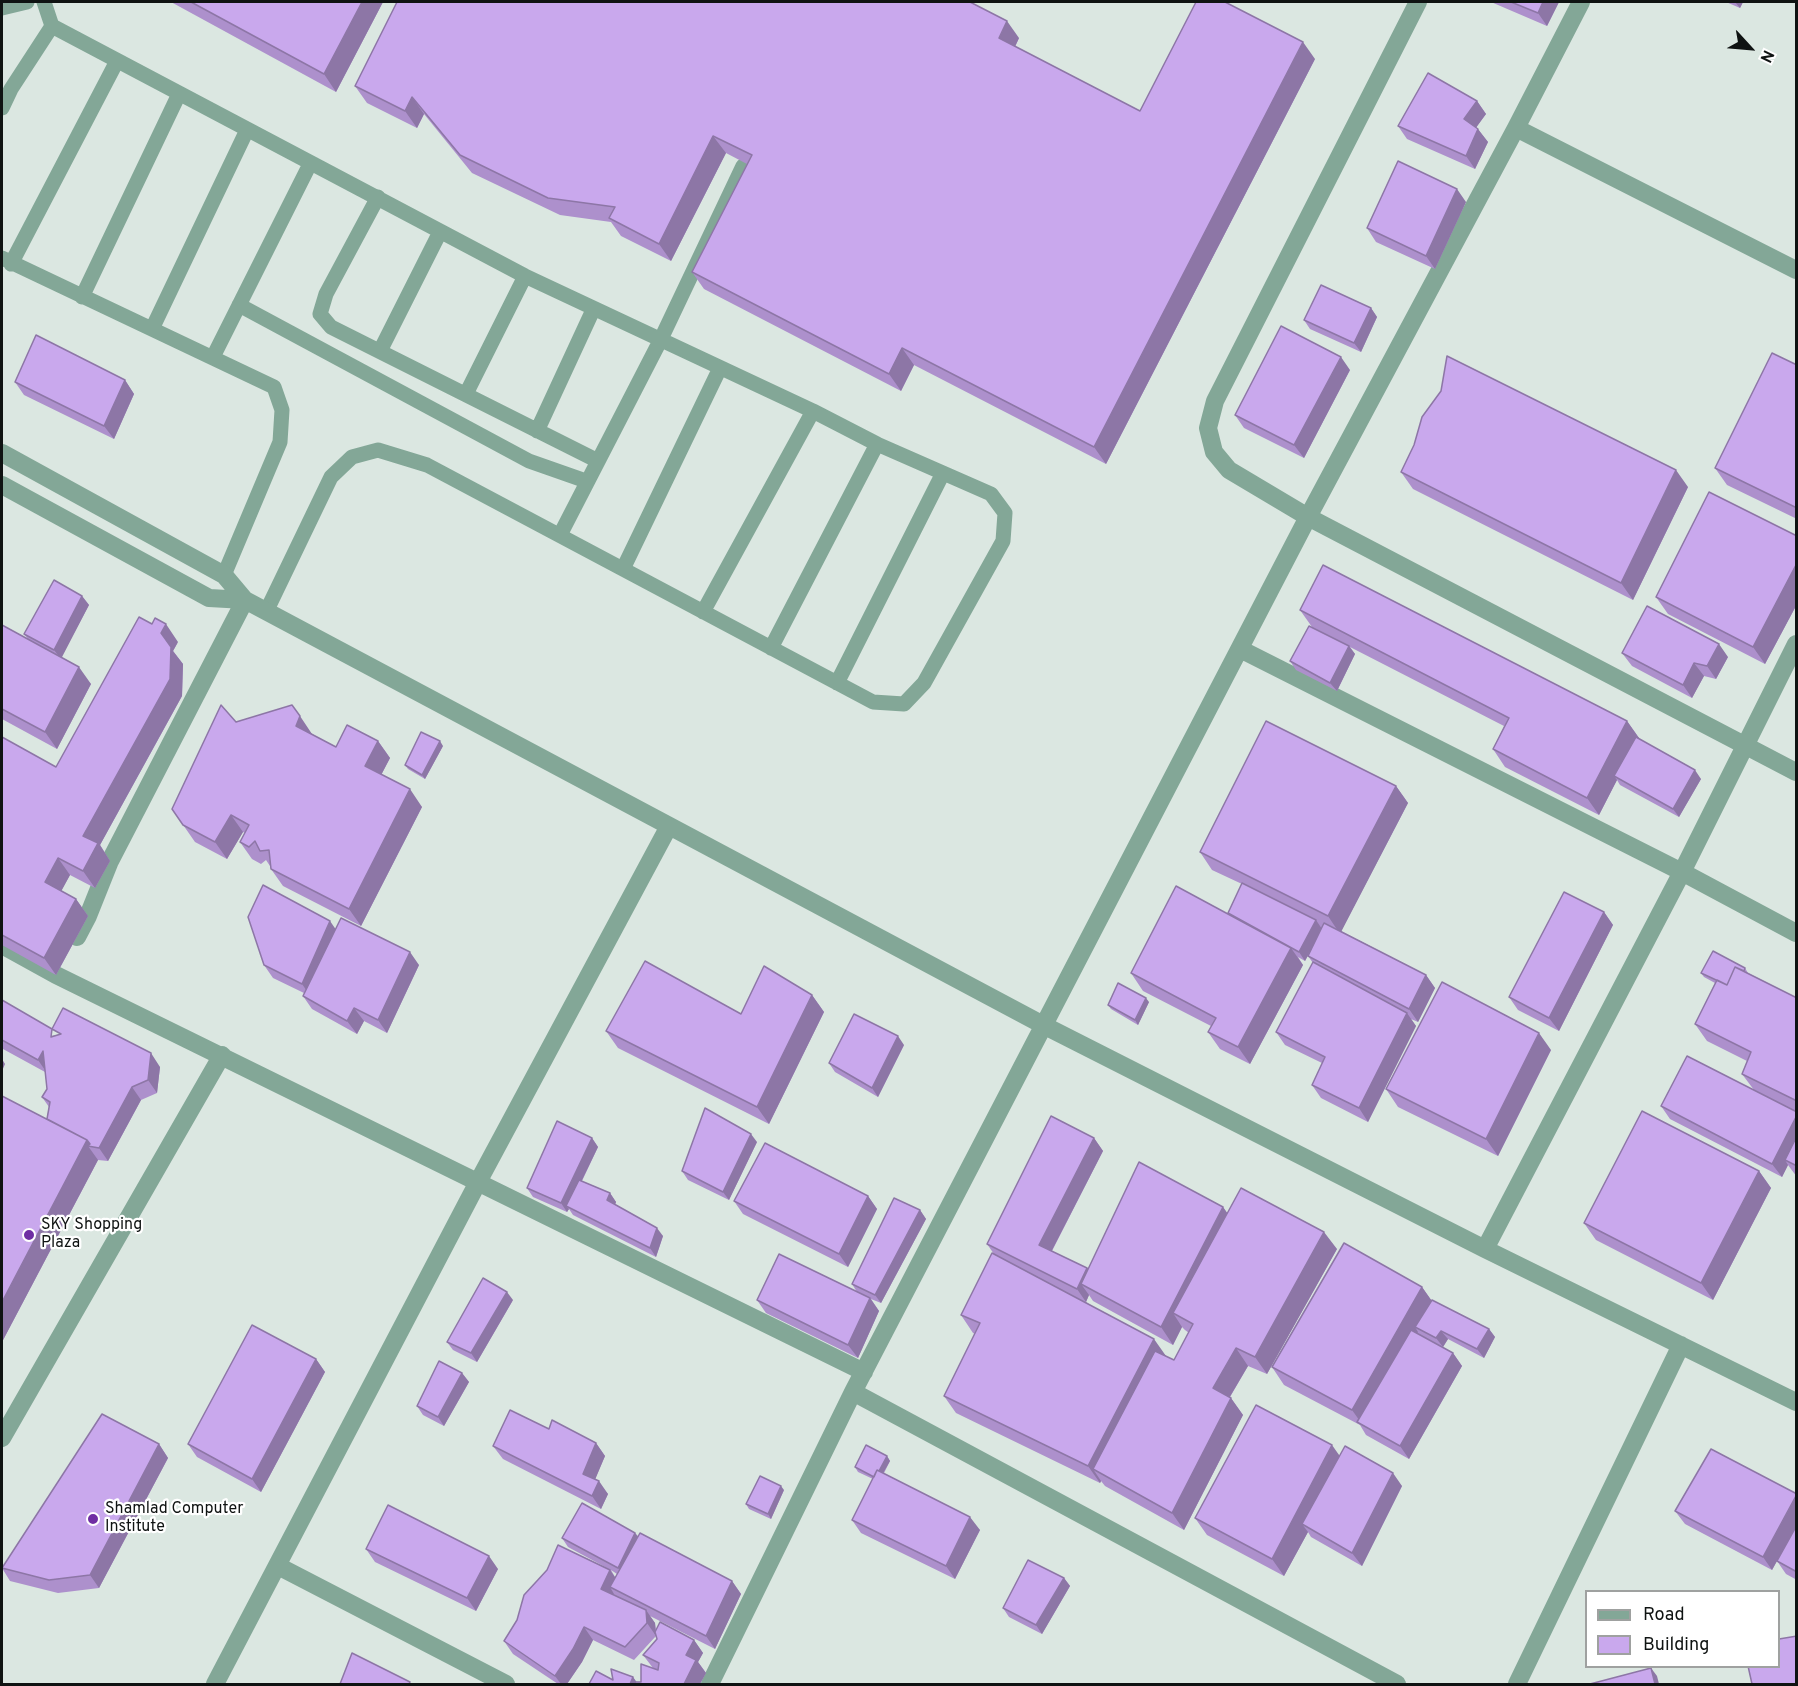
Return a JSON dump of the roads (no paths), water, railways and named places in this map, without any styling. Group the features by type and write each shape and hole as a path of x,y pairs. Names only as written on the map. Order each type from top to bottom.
{"street":[{"path":"1418,2 1215,401 1208,428 1214,452 1229,470 1308,517 1797,772"},
{"path":"710,1684 864,1372 1308,517 1581,2"},
{"path":"1516,128 1797,270"},
{"path":"2,453 224,575 245,600 266,612 1045,1026 1485,1249 1797,1402"},
{"path":"2,485 209,598 245,600"},
{"path":"56,975 88,916 110,861 245,600"},
{"path":"1485,1249 1682,872 1744,745 1797,644"},
{"path":"1240,649 1682,872 1797,933"},
{"path":"214,1684 478,1182 669,826"},
{"path":"2,945 56,975 864,1372"},
{"path":"2,1438 222,1055"},
{"path":"1517,1684 1680,1345"},
{"path":"854,1392 1396,1684"},
{"path":"278,1566 506,1684"}],"lane":[{"path":"2,8 27,2"},
{"path":"44,2 52,26 310,164 594,310 813,411 877,444 991,494 1005,513 1003,541 924,683 904,704 873,702 427,465 378,450 352,456 331,477 266,612"},
{"path":"2,108 6,90 52,26"},
{"path":"117,61 6,261 274,387 282,410 280,442 224,575"},
{"path":"82,297 179,94"},
{"path":"152,330 247,130"},
{"path":"213,357 310,164"},
{"path":"560,535 660,341 743,166"},
{"path":"378,197 326,294 320,315 332,327 598,461"},
{"path":"380,351 440,232"},
{"path":"466,394 525,276"},
{"path":"239,305 529,461 586,481"},
{"path":"537,430 594,310"},
{"path":"623,569 720,368"},
{"path":"703,612 813,411"},
{"path":"771,648 877,444"},
{"path":"837,683 943,473"}],"place":[{"name":"SKY Shopping Plaza","path":"29,1235"},
{"name":"Shamlad Computer Institute","path":"93,1519"}]}
